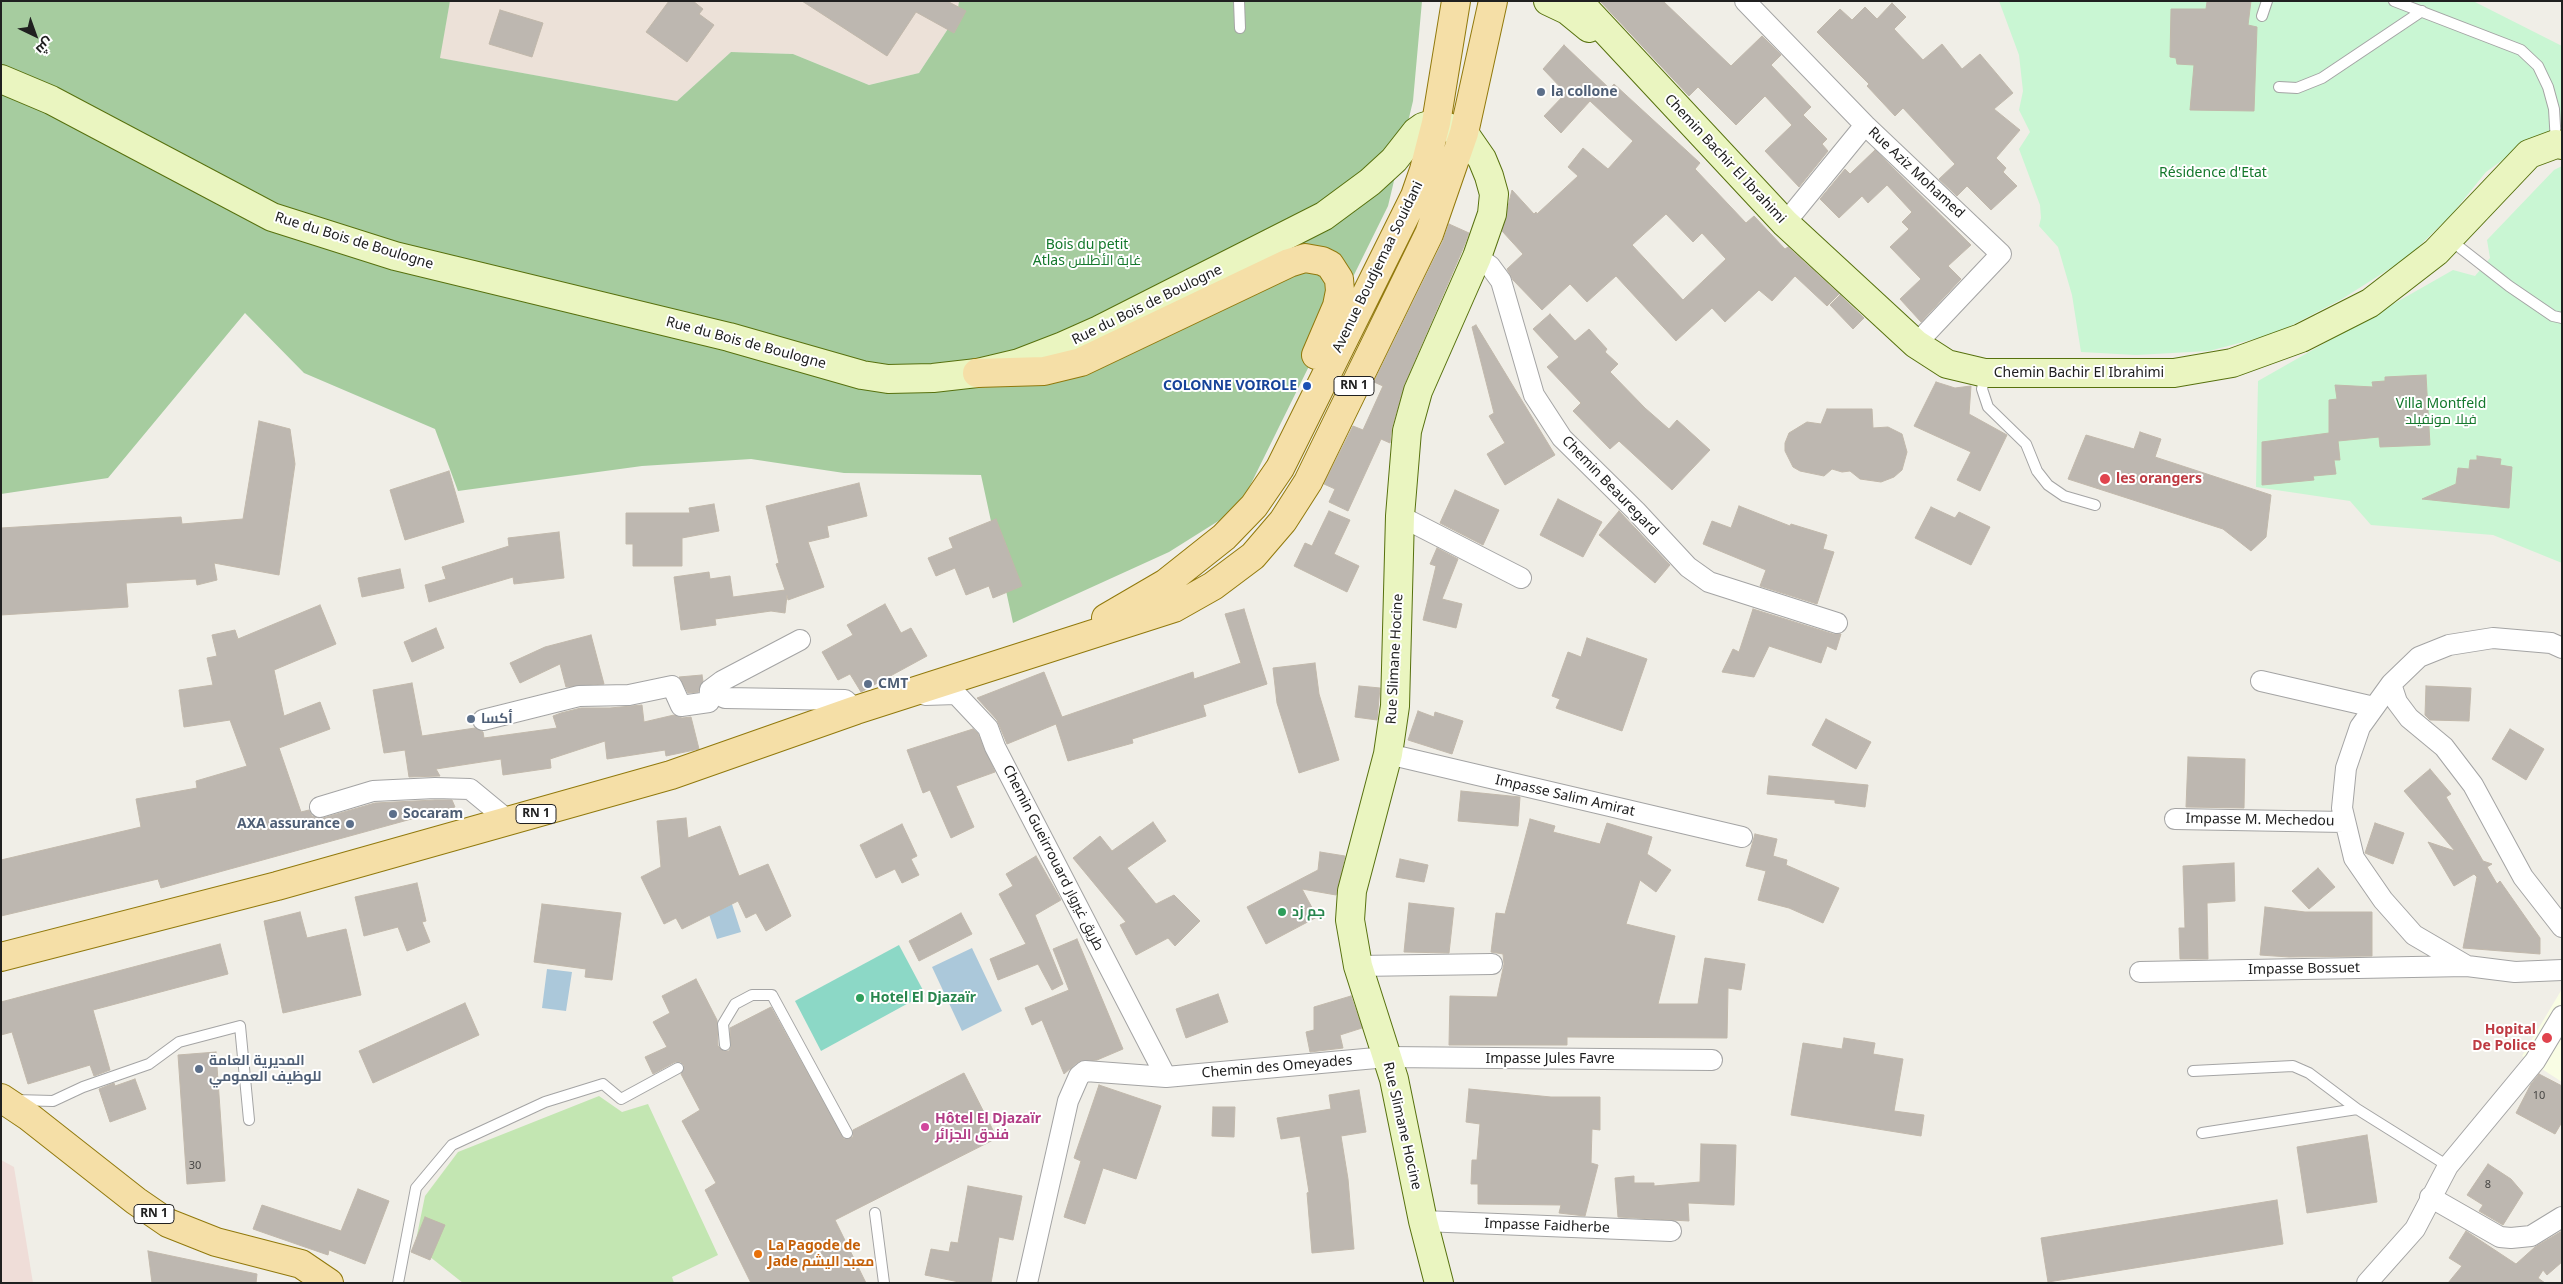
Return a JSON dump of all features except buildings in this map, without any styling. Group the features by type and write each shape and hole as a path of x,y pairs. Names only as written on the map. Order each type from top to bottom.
{"main road":[{"name":"Avenue Boudjemaa Souidani","path":"1062,644 1166,583 1216,543 1254,506 1285,456 1414,196 1424,170 1436,123 1456,1"},
{"name":"Avenue Boudjemaa Souidani","path":"1062,644 1174,608 1212,586 1253,556 1283,521 1308,482 1429,234 1464,133 1493,1"},
{"path":"977,373 1044,371 1081,362 1296,260 1305,258 1322,261 1330,265 1336,272 1340,291 1337,306 1291,416 1285,456"},
{"name":"RN 1","path":"1,957 277,886 510,822 671,775 856,710 1062,644"},
{"name":"RN 1","path":"3,1099 136,1201 173,1226 216,1242 301,1264 329,1283"}],"street":[{"name":"Chemin Bachir El Ibrahimi","path":"1548,1 1567,10 1641,70"},
{"name":"Chemin Bachir El Ibrahimi","path":"1578,1 1785,223 1916,344 1947,364 1985,373 2174,373 2232,363 2301,338 2370,303 2436,252 2529,154 2559,145"},
{"name":"Rue Aziz Mohamed","path":"1745,1 1865,125 2001,254 1916,344"},
{"name":"Rue du Bois de Boulogne","path":"1,80 51,100 272,217 394,256 729,337 862,375 888,378 933,378 977,373 1019,363 1099,330 1302,228 1349,199 1394,160 1416,132 1436,123"},
{"path":"1436,123 1464,133"},
{"path":"1785,223 1865,125"},
{"name":"Rue Slimane Hocine","path":"1439,1283 1423,1221 1394,1079 1358,966 1350,920 1352,891 1388,754 1395,706 1400,516 1407,431 1418,391 1477,257 1492,214 1494,194 1482,159 1464,133"},
{"name":"Chemin Beauregard","path":"1477,257 1490,266 1501,280 1534,395 1562,438 1636,511 1688,567 1709,582 1837,623"},
{"path":"1400,516 1521,578"},
{"path":"2467,966 2414,935 2383,900 2354,858 2344,822 2342,792 2346,768 2360,727 2391,684 2419,657 2449,646 2493,638 2551,643 2562,648"},
{"path":"483,720 579,696 629,695 672,686 680,706 708,702 710,690 722,681 800,640"},
{"path":"2261,681 2374,707"},
{"path":"2391,684 2397,702 2409,718 2444,747 2473,785 2523,877 2562,927"},
{"path":"710,690 726,698 844,700 856,710"},
{"name":"Chemin Gueirrouard طريق غيروار","path":"901,697 956,694 988,728 995,747 1166,1077"},
{"name":"Impasse Salim Amirat","path":"1388,754 1742,837"},
{"path":"320,807 373,791 470,789 510,822"},
{"name":"Impasse M. Mechedou","path":"2175,818 2344,822"},
{"path":"1358,966 1492,964"},
{"name":"Impasse Bossuet","path":"2140,972 2467,966 2515,972 2562,970"},
{"path":"2367,1283 2415,1229 2430,1197 2448,1166 2535,1061 2562,1016"},
{"name":"Chemin des Omeyades","path":"1027,1283 1068,1101 1079,1076 1085,1071 1097,1070 1166,1077 1387,1057"},
{"name":"Impasse Jules Favre","path":"1387,1057 1712,1060"},
{"path":"2430,1197 2500,1237 2531,1236 2562,1217"},
{"name":"Impasse Faidherbe","path":"1423,1221 1671,1231"}],"lane":[{"path":"1239,1 1240,28"},
{"path":"2262,16 2267,1"},
{"path":"2394,1 2521,50 2538,66 2548,87 2554,109 2559,145"},
{"path":"2279,87 2297,88 2322,78 2422,11"},
{"path":"2448,238 2509,286 2553,316 2562,318"},
{"path":"1985,373 1982,390 1988,407 2026,444 2037,471 2048,485 2064,496 2095,506"},
{"path":"725,1044 723,1024 735,1004 752,995 772,995 847,1133"},
{"path":"3,1099 53,1100 84,1086 149,1064 179,1042 240,1026 249,1120"},
{"path":"2193,1071 2293,1066 2308,1073 2357,1109 2448,1166"},
{"path":"398,1283 416,1188 452,1145 546,1102 603,1084 621,1099 678,1068"},
{"path":"2202,1133 2357,1109"},
{"path":"875,1213 884,1283"}],"shaded area":[{"path":"450,1 959,1 957,15 919,73 869,85 793,54 731,52 677,101 439,58"},
{"name":"Hopital De Police","path":"2562,989 2562,1082 2522,1056"},
{"path":"1,1160 14,1167 33,1283 1,1283"}],"green space":[{"name":"Bois du petit Atlas غابة الأطلس","path":"1,1 450,1 440,58 677,101 731,52 793,54 869,85 919,73 957,15 959,1 1422,1 1413,101 1388,206 1239,508 1169,552 1013,623 981,475 844,473 751,459 642,466 458,491 435,429 304,373 245,313 108,478 1,494"},
{"name":"Résidence d'Etat","path":"1999,1 2473,1 2562,46 2562,128 2536,136 2486,172 2452,214 2408,257 2342,299 2277,333 2209,351 2136,355 2081,352 2072,295 2058,247 2039,226 2041,218 2040,205 2019,149 2030,132 2019,110 2023,91 2019,55"},
{"name":"Villa Montfeld فيلا مونفيلد","path":"2562,166 2562,563 2493,535 2371,525 2350,501 2256,487 2258,381 2453,270 2475,276 2490,258 2487,240 2554,170"},
{"name":"Hotel El Djazaïr","path":"899,945 925,994 821,1051 795,1001"},
{"path":"599,1096 622,1112 648,1104 718,1255 672,1277 674,1283 463,1283 415,1245 425,1196 458,1152"}],"water":[{"path":"729,895 741,932 717,939 705,902"},
{"path":"972,948 1002,1011 962,1031 932,967"},
{"path":"547,969 572,972 566,1011 542,1008"}],"place":[{"name":"la collone","path":"1541,92"},
{"name":"COLONNE VOIROLE","path":"1307,386"},
{"name":"les orangers","path":"2105,479"},
{"name":"CMT","path":"868,684"},
{"name":"أكسا","path":"471,719"},
{"name":"Socaram","path":"393,814"},
{"name":"AXA assurance","path":"350,824"},
{"name":"جم زد","path":"1282,912"},
{"name":"Hotel El Djazaïr","path":"860,998"},
{"name":"Hopital De Police","path":"2547,1038"},
{"name":"المديرية العامة للوظيف العمومي","path":"199,1069"},
{"name":"Hôtel El Djazaïr فندق الجزائر","path":"925,1127"},
{"name":"La Pagode de Jade معبد اليشم","path":"758,1254"}]}
